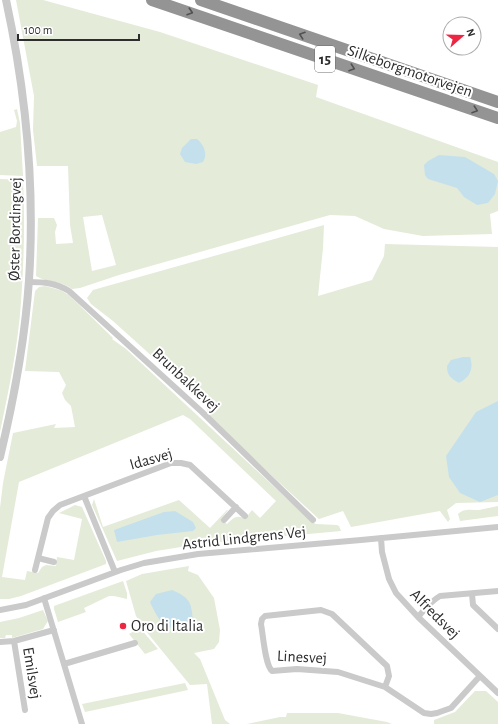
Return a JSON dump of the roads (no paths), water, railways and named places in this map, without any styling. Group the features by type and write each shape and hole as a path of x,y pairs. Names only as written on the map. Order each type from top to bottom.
{"highway":[{"name":"Silkeborgmotorvejen","path":"152,0 498,118"},
{"name":"Silkeborgmotorvejen","path":"201,0 498,102"}],"street":[{"name":"Øster Bordingvej","path":"0,457 11,410 23,342 29,282 30,249 30,178 26,129 19,66 6,0"},
{"name":"Brunbakkevej","path":"29,282 48,282 69,291 202,412 313,520"},
{"name":"Idasvej","path":"35,570 48,518 60,505 171,463 190,465 245,516"},
{"path":"84,496 115,572"},
{"path":"224,520 236,507"},
{"name":"Astrid Lindgrens Vej","path":"0,610 26,606 115,572 144,563 198,554 498,527"},
{"name":"Alfredsvej","path":"381,538 382,552 389,579 396,593 418,617 498,693"},
{"path":"38,558 54,562"},
{"path":"418,617 428,605 440,596 498,591"},
{"path":"472,594 473,605 498,629"},
{"name":"Emilsvej","path":"44,598 82,724"},
{"name":"Linesvej","path":"385,687 389,676 387,666 327,611 321,610 265,616 262,619 261,624 267,660 272,671 277,672 297,669 338,672 385,687 424,713 437,713 451,708 480,676"},
{"name":"Emilsvej","path":"0,642 14,641 54,630"},
{"name":"Emilsvej","path":"14,641 25,710"},
{"name":"Emilsvej","path":"64,664 135,643"}],"water":[{"path":"191,139 197,139 202,144 205,153 203,162 196,164 185,162 180,154 182,148"},
{"path":"439,155 465,157 494,174 498,181 495,194 488,203 477,205 464,197 457,188 428,179 425,175 424,165"},
{"path":"470,357 472,365 466,378 459,383 450,376 447,366 451,360"},
{"path":"498,401 498,495 480,502 460,493 449,477 446,456 476,412"},
{"path":"175,511 193,522 196,528 193,531 117,542 114,530 164,512"},
{"path":"172,590 183,595 190,604 193,620 185,628 168,627 158,618 150,602 156,594"}],"place":[{"name":"Oro di Italia","path":"123,626"}]}
